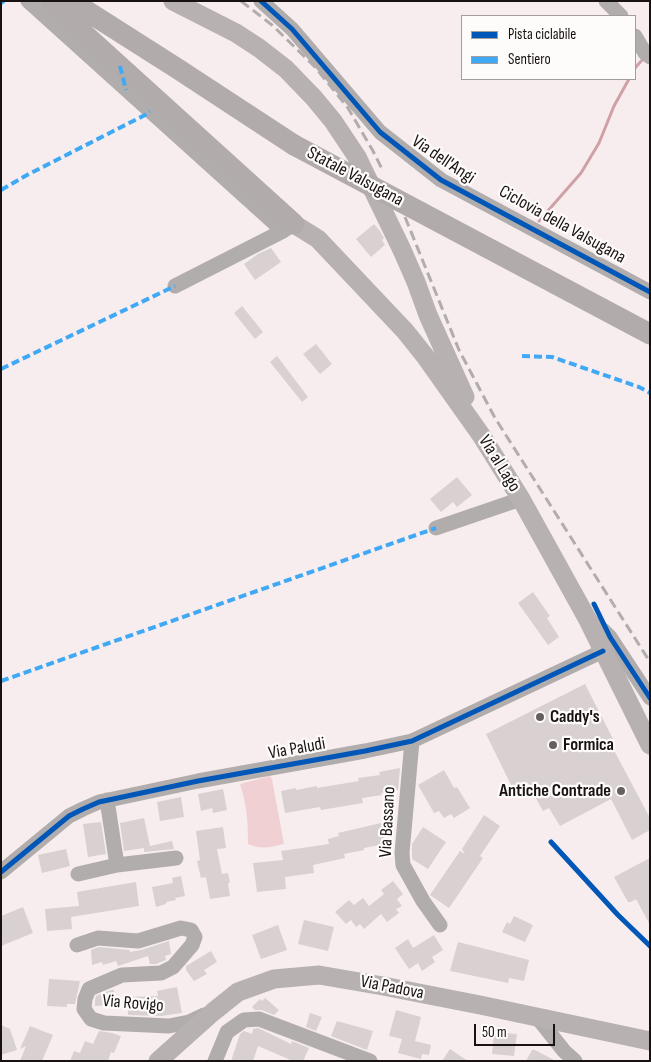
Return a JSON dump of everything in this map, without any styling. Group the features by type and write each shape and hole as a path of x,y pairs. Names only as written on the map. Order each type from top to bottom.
{"highway":[{"path":"51,1 288,227"},
{"name":"Statale Valsugana","path":"71,1 186,74 297,140 650,334"},
{"name":"Statale Valsugana","path":"95,1 297,140 422,202 650,322"}],"main road":[{"path":"173,1 259,48 286,69 333,121 357,157 402,250 481,435"},
{"name":"Via al Lago","path":"288,227 318,239 405,331 481,435 521,499 588,620 650,745"},
{"path":"405,331 425,307"},
{"path":"419,348 425,329 425,307"},
{"name":"Via Padova","path":"158,1061 238,992 274,979 319,975 383,986 650,1041"}],"street":[{"path":"28,1 288,227 175,286"},
{"name":"Via dell'Angi","path":"260,1 292,29 380,132 441,180 650,292"},
{"path":"606,1 620,15"},
{"path":"636,38 645,53 650,57"},
{"path":"436,528 521,499"},
{"path":"588,620 604,631 610,638 650,698"},
{"name":"Via Paludi","path":"1,872 69,816 83,808 107,800 198,781 412,741 603,651"},
{"name":"Via Bassano","path":"412,741 402,853 403,865 423,901 440,925"},
{"path":"107,800 117,865"},
{"path":"78,874 117,865 176,858"},
{"name":"Via Rovigo","path":"77,944 98,938 138,941 181,928 191,930 195,937 192,945 173,967 161,973 122,975 89,989 84,1009 91,1019 104,1023 169,1026 189,1022 213,1012"},
{"path":"537,1017 564,1051 575,1061"},
{"path":"215,1061 227,1032 244,1020 259,1019 370,1061"}],"shaded area":[{"path":"270,776 284,844 258,847 248,844 247,814 240,784"}],"building":[{"path":"374,224 384,238 382,240 385,245 371,257 356,239"},
{"path":"271,248 281,262 255,280 244,264"},
{"path":"242,306 263,332 255,339 234,313"},
{"path":"316,344 332,364 320,374 303,354"},
{"path":"277,356 308,397 302,402 270,362"},
{"path":"457,477 472,495 457,507 453,502 441,512 430,499"},
{"path":"533,592 550,616 547,618 559,637 548,645 518,603"},
{"path":"585,684 613,739 609,741 650,818 650,830 632,840 611,799 560,826 549,808 543,811 527,782 513,789 486,734"},
{"path":"400,768 398,790 362,798 363,803 321,810 320,807 285,813 281,791 317,786 317,788 359,781 358,778 380,775 379,772"},
{"path":"444,770 454,788 457,787 470,808 454,818 451,814 444,818 439,811 434,813 418,785"},
{"path":"223,789 227,810 213,813 212,808 201,811 198,794"},
{"path":"181,797 184,817 160,821 157,802"},
{"path":"484,815 500,826 480,856 483,858 449,908 430,895 460,851 465,854 462,849"},
{"path":"144,818 150,846 172,841 174,849 144,852 144,848 124,851 120,823"},
{"path":"101,822 106,854 88,857 83,824"},
{"path":"381,823 385,844 344,854 345,858 313,865 314,873 285,877 286,889 257,892 253,863 283,860 281,851 329,844 328,839 339,836 338,833"},
{"path":"223,827 226,848 217,849 222,874 228,873 230,896 210,899 206,877 201,878 197,861 200,860 196,831"},
{"path":"423,827 446,842 428,869 412,859 412,844"},
{"path":"66,849 70,866 42,873 38,855"},
{"path":"650,858 650,925 636,899 628,902 614,877"},
{"path":"181,876 185,896 175,898 176,900 156,907 152,887 173,883 172,878"},
{"path":"393,881 403,894 397,899 402,906 396,909 399,913 387,922 381,914 364,929 360,924 356,927 351,920 346,924 335,912 349,900 354,905 363,898 369,906 384,894 381,890"},
{"path":"136,882 139,906 71,917 72,929 47,931 45,909 79,906 77,892"},
{"path":"23,907 33,933 1,946 1,916"},
{"path":"514,916 533,925 525,942 502,932 507,922 510,924"},
{"path":"304,920 334,927 328,951 298,944"},
{"path":"278,925 287,950 261,959 252,935"},
{"path":"434,935 443,950 432,957 435,962 422,971 418,963 409,969 395,948 408,939 413,948"},
{"path":"169,941 171,954 165,956 166,960 156,964 150,964 148,956 118,966 116,961 103,965 102,962 92,965 91,950 99,947 129,950 130,952"},
{"path":"458,942 529,960 524,981 509,978 508,983 450,971"},
{"path":"211,951 217,962 204,970 207,974 194,981 186,970 186,966"},
{"path":"49,979 80,981 75,1004 67,1004 67,1007 47,1006"},
{"path":"177,987 182,1013 161,1016 128,1015 128,997 158,996 157,991"},
{"path":"114,990 115,1005 95,1006 96,996"},
{"path":"265,998 279,1010 274,1015 262,1010 255,1010 252,1007 260,999 262,1001"},
{"path":"396,1010 421,1017 415,1041 431,1045 429,1055 422,1054 421,1059 398,1053 402,1039 389,1036"},
{"path":"310,1013 322,1017 316,1031 306,1027"},
{"path":"337,1021 373,1031 367,1050 331,1036"},
{"path":"1,1025 10,1029 17,1050 1,1055"},
{"path":"30,1026 53,1035 42,1061 20,1061 26,1046 20,1049"},
{"path":"258,1028 291,1044 292,1041 309,1048 303,1061 293,1061 258,1046 253,1061 231,1061 240,1034 244,1031 252,1034 253,1029"},
{"path":"99,1031 121,1036 114,1053 111,1052 108,1061 70,1061 74,1051 80,1053 85,1041 93,1044"},
{"path":"494,1032 517,1034 514,1056 492,1054"},
{"path":"450,1049 468,1061 442,1061"},
{"path":"532,1050 535,1050 556,1061 526,1061"}],"waterway":[{"path":"636,67 643,59"},
{"path":"539,221 581,173 599,143 614,106 628,80"}],"railway":[{"path":"241,1 272,25 315,67 348,108 383,171"},
{"path":"405,217 459,350 495,418 650,662"}],"marked path":[{"path":"120,66 126,90"},
{"path":"1,190 150,111"},
{"path":"1,369 175,286"},
{"path":"522,356 552,357 639,387 650,393"},
{"path":"1,681 436,528"}],"cycle path":[{"name":"Ciclovia della Valsugana","path":"261,1 292,29 380,132 441,180 650,292"},
{"path":"594,604 610,637 650,698"},
{"path":"1,872 69,816 99,802 198,781 412,741 603,651"},
{"path":"551,842 618,915 650,946"}],"place":[{"name":"Caddy's","path":"540,717"},
{"name":"Formica","path":"553,745"},
{"name":"Antiche Contrade","path":"621,791"}]}
